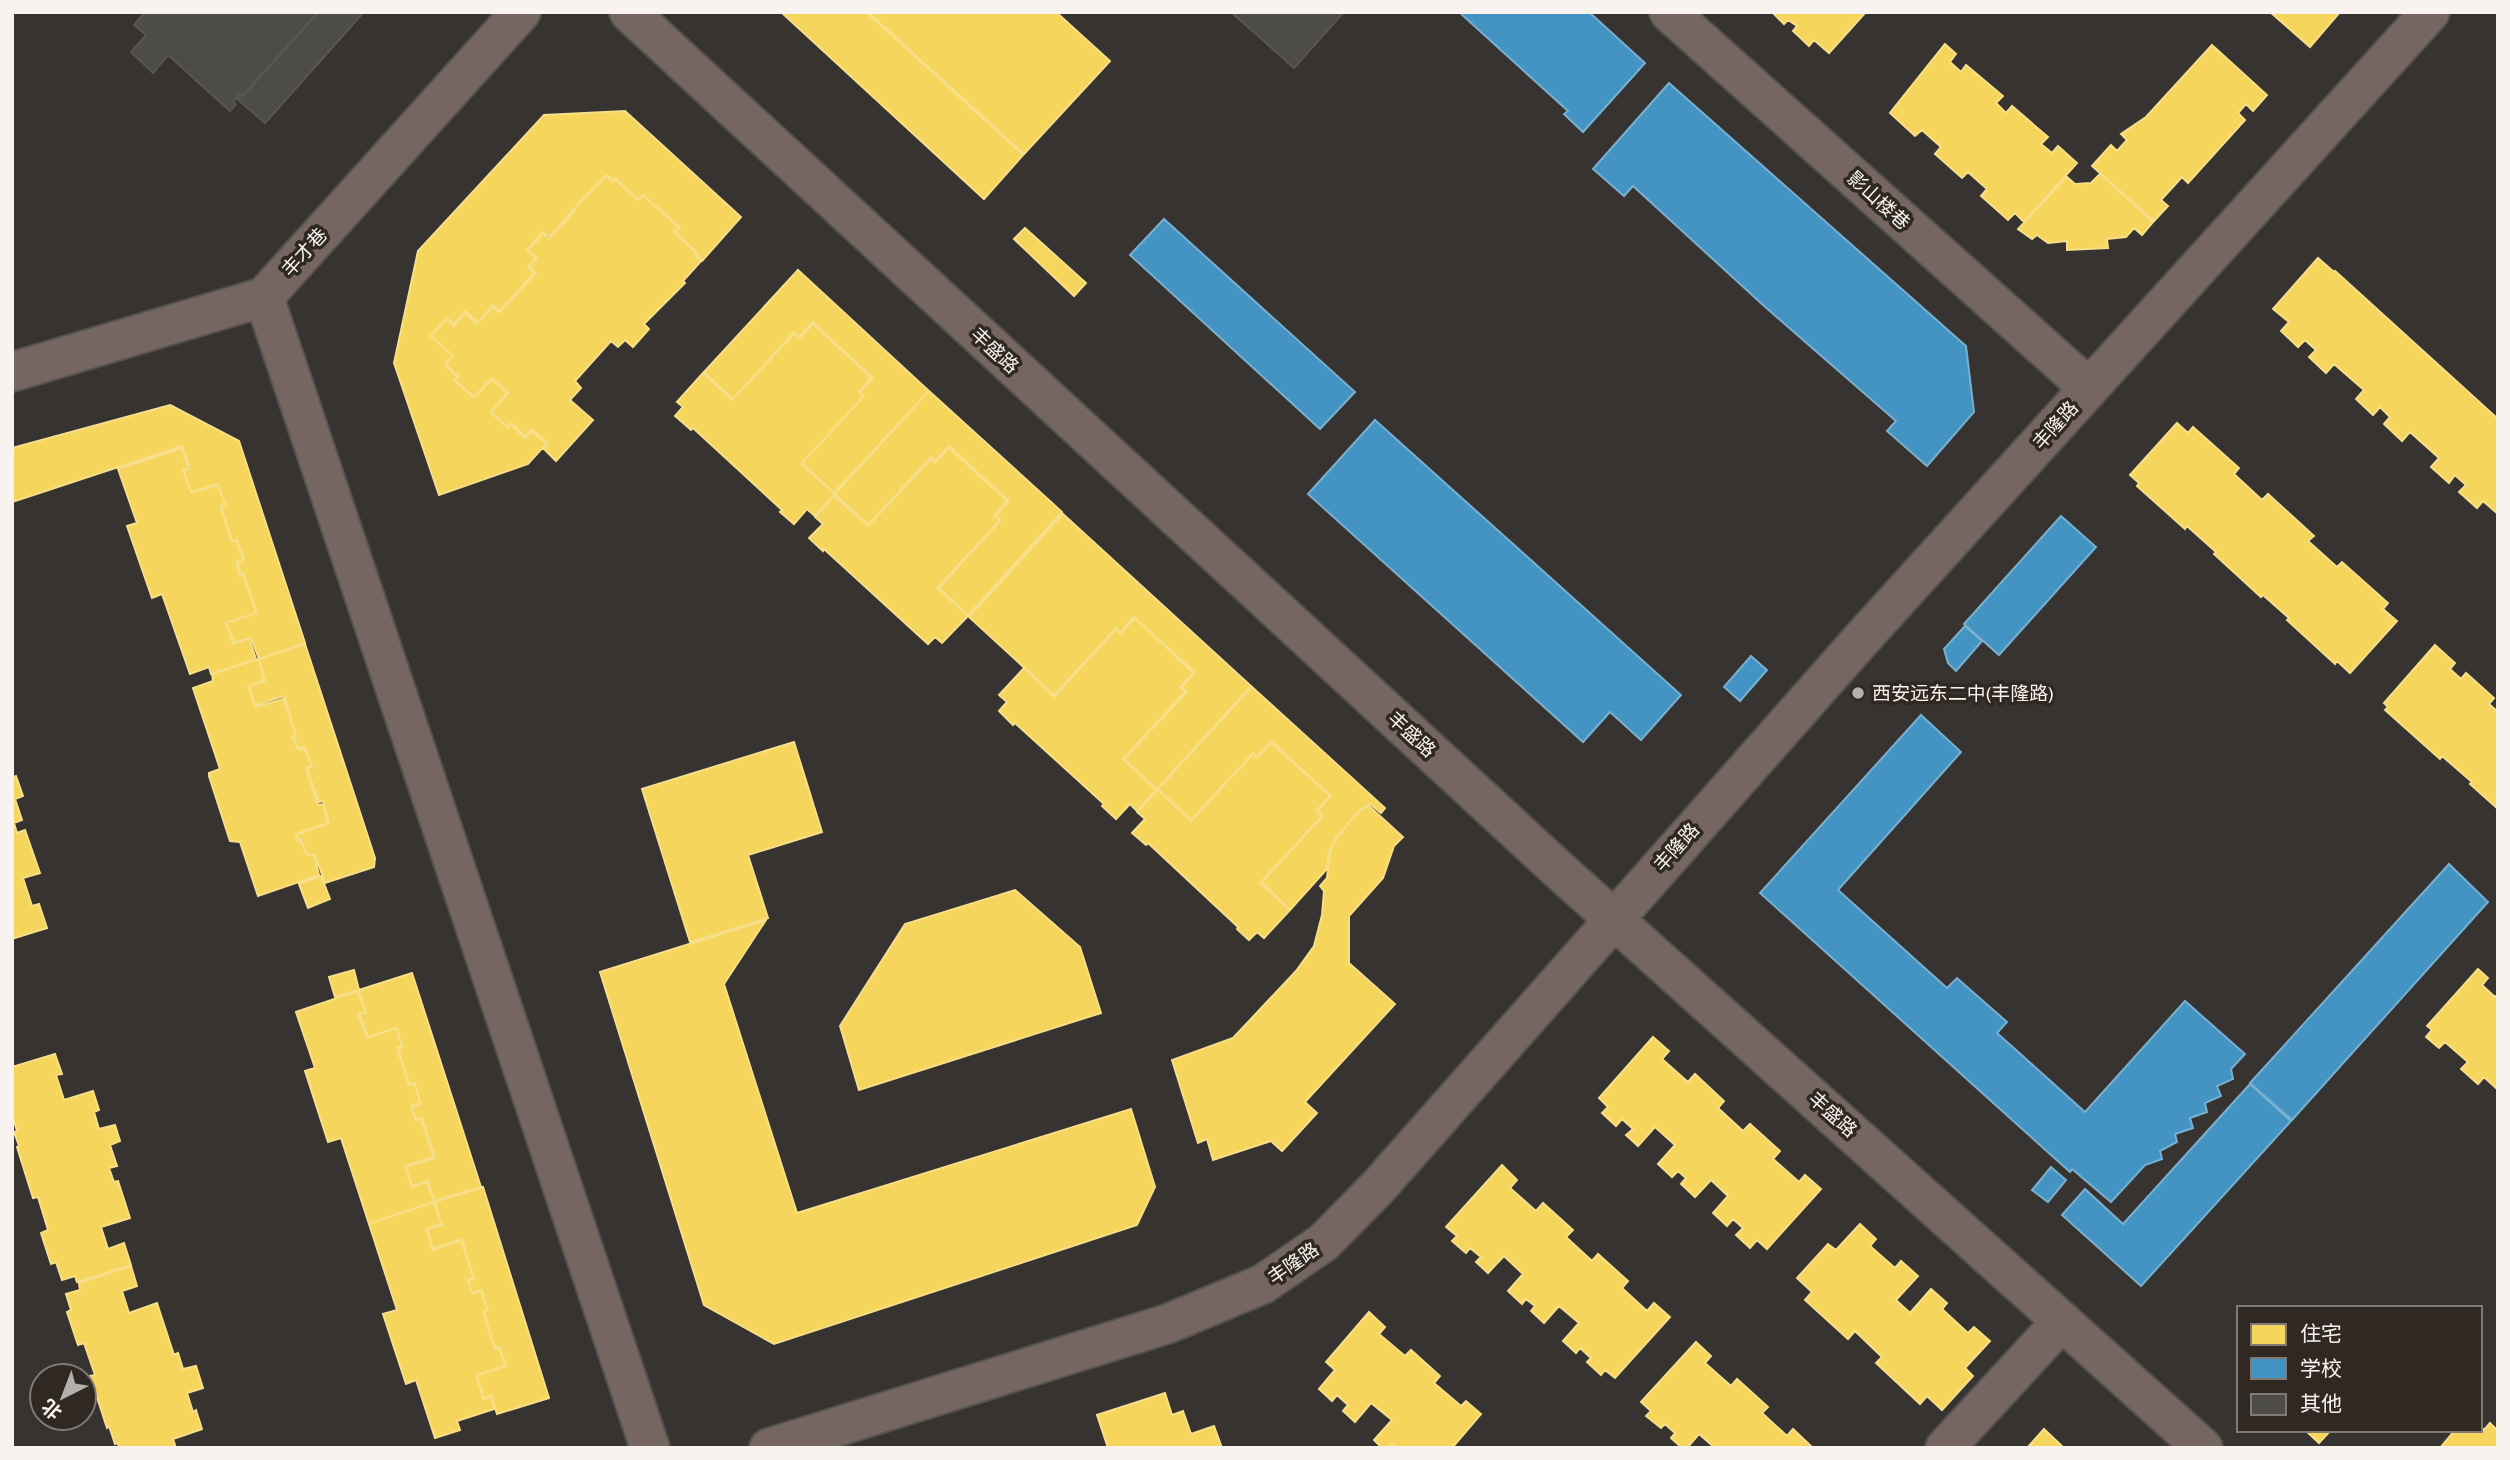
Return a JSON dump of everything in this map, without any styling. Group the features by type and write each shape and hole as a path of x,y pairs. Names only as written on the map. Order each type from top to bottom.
{"street":[{"name":"丰才巷","path":"264,298 521,12"},
{"name":"丰盛路","path":"629,12 1530,843 2203,1448"},
{"name":"影山楼巷","path":"1669,12 2089,388"},
{"name":"丰隆路","path":"769,1448 1167,1324 1263,1284 1324,1242 1379,1186 1849,652 2430,12"},
{"path":"12,372 264,298 650,1448"},
{"path":"1945,1448 2062,1321"}],"building: 住宅":[{"path":"781,12 866,12 1023,155 984,199"},
{"path":"868,12 1056,12 1110,61 1024,154"},
{"path":"1772,12 1866,12 1829,53 1814,40 1809,46 1793,31 1797,26 1788,20 1784,24"},
{"path":"2270,12 2340,12 2310,47"},
{"path":"1945,44 1956,54 1950,62 1961,72 1966,65 2003,96 1996,103 2006,113 2012,106 2048,137 2041,144 2052,153 2058,146 2077,163 2024,222 2015,213 2008,220 1981,196 1987,189 1968,172 1962,178 1935,154 1941,147 1922,130 1915,136 1890,113"},
{"path":"2212,45 2267,95 2253,111 2246,104 2238,113 2245,120 2188,183 2182,177 2161,200 2168,206 2154,221 2092,166 2111,145 2117,151 2127,140 2121,134 2146,117"},
{"path":"625,111 741,217 702,261 696,255 698,253 675,232 680,227 643,195 638,199 616,179 606,175 550,237 543,232 527,250 536,258 528,267 534,273 500,311 493,305 478,322 465,311 454,324 447,318 430,336 452,355 445,365 457,377 454,380 474,398 492,379 507,393 490,412 508,428 511,425 525,438 532,431 546,444 528,464 439,495 394,363 418,251 544,115"},
{"path":"2100,174 2153,222 2142,235 2134,228 2126,237 2107,239 2108,248 2067,250 2067,241 2048,243 2037,235 2032,239 2018,229 2067,177 2075,184 2091,183"},
{"path":"606,176 613,182 615,180 638,200 643,195 678,227 674,232 701,261 683,281 685,283 644,324 649,329 633,347 625,340 618,347 611,341 575,381 581,388 570,400 593,420 556,461 543,448 548,443 532,429 525,436 511,423 507,427 491,412 508,393 492,378 474,397 455,380 459,377 445,364 453,355 431,336 446,319 454,326 465,313 477,324 493,307 499,313 536,273 529,267 537,258 528,250 543,234 549,239"},
{"path":"1025,228 1086,283 1074,296 1014,239"},
{"path":"2318,258 2498,419 2498,514 2483,501 2477,508 2459,492 2466,485 2455,475 2449,483 2431,467 2439,458 2410,432 2402,441 2384,424 2390,417 2380,407 2373,415 2356,399 2364,390 2334,364 2326,373 2309,357 2316,350 2305,340 2298,347 2281,331 2289,322 2273,309"},
{"path":"798,270 929,391 834,493 802,463 864,396 860,392 873,378 813,322 799,337 794,332 733,399 704,372"},
{"path":"813,324 871,378 859,392 863,397 801,464 835,494 815,516 807,509 794,524 693,428 691,430 675,416 683,407 677,402 703,373 732,400 794,334 799,339"},
{"path":"929,391 1062,512 968,615 939,588 1001,520 996,515 1009,501 949,446 935,461 931,457 868,525 835,494"},
{"path":"170,405 239,441 305,643 259,659 251,638 234,642 226,623 257,613 238,563 244,559 237,540 232,541 218,484 191,492 184,471 190,468 182,446 12,502 12,448"},
{"path":"2177,423 2188,433 2193,427 2239,468 2234,474 2262,500 2268,494 2314,536 2308,541 2337,567 2342,562 2388,603 2383,609 2397,621 2350,673 2337,661 2335,664 2287,620 2289,618 2263,595 2261,597 2214,554 2216,552 2187,526 2185,529 2137,486 2139,483 2130,475"},
{"path":"182,448 188,469 183,470 191,493 218,485 225,504 220,506 232,542 236,540 243,559 236,562 240,576 243,575 256,613 226,623 233,644 249,638 256,659 211,674 209,667 190,674 162,594 152,598 127,526 137,523 118,469"},
{"path":"949,448 1007,501 994,516 1000,520 937,588 968,616 942,643 935,637 928,644 809,538 823,524 815,517 834,496 868,526 931,459 935,463"},
{"path":"1063,514 1251,686 1157,789 1124,759 1187,692 1182,687 1195,672 1134,617 1121,632 1116,628 1054,695 969,617"},
{"path":"1135,618 1193,673 1180,687 1185,692 1123,759 1156,790 1137,811 1130,804 1116,819 1102,806 1104,804 999,711 1007,702 999,695 1024,668 1054,697 1116,629 1120,634"},
{"path":"305,644 375,858 374,867 325,883 315,855 307,854 301,839 298,840 296,835 297,841 300,840 307,855 314,855 319,875 258,896 240,842 230,841 209,776 209,773 220,769 193,688 213,681 212,674","holes":["259,660 265,681 249,686 255,705 284,696 296,735 283,699 255,707 248,686 264,680","296,735 294,737 298,748 304,747 307,751 312,766 308,769 309,774 319,802 323,801 329,823 296,835 328,823 323,804 318,805 306,768 311,766 309,758 304,749 298,749 292,737"]},
{"path":"2435,645 2455,663 2450,669 2461,679 2466,673 2494,698 2489,704 2498,712 2498,809 2470,784 2472,782 2442,756 2440,759 2385,710 2388,707 2384,703"},
{"path":"1252,687 1385,808 1381,813 1370,804 1360,810 1337,836 1329,852 1326,870 1290,910 1262,882 1323,816 1317,811 1331,796 1271,741 1257,756 1253,753 1191,820 1158,789"},
{"path":"794,742 822,832 748,855 768,918 690,942 642,789"},
{"path":"1271,743 1330,796 1316,811 1322,816 1260,883 1290,910 1264,938 1257,932 1249,940 1148,843 1146,845 1132,833 1145,819 1137,812 1158,790 1191,821 1253,754 1257,758"},
{"path":"16,776 23,796 15,799 22,820 14,823 17,833 25,830 40,873 23,878 32,906 39,904 47,928 12,939 12,778"},
{"path":"1369,806 1403,837 1394,846 1383,878 1349,916 1349,963 1395,1004 1305,1102 1317,1113 1282,1151 1271,1141 1213,1160 1207,1139 1198,1143 1172,1060 1233,1038 1296,971 1314,946 1322,915 1324,891 1320,886 1327,878 1330,852 1337,838 1357,813"},
{"path":"321,876 330,899 308,908 299,884"},
{"path":"1015,890 1080,947 1101,1013 859,1090 840,1026 905,924"},
{"path":"766,920 724,984 797,1213 1131,1109 1155,1187 1137,1225 774,1344 704,1305 600,972"},
{"path":"2478,969 2488,978 2482,985 2495,997 2498,994 2498,1090 2484,1077 2478,1084 2461,1069 2468,1062 2445,1042 2439,1048 2426,1037 2432,1030 2427,1026"},
{"path":"354,970 359,990 335,997 329,977"},
{"path":"412,973 481,1187 434,1201 428,1181 412,1186 406,1167 435,1158 422,1118 416,1119 412,1107 421,1104 415,1083 410,1085 398,1048 403,1047 396,1028 368,1037 360,1014 366,1013 359,990"},
{"path":"358,991 365,1012 358,1014 367,1038 396,1028 402,1046 397,1048 409,1086 415,1084 420,1103 411,1106 416,1121 421,1119 433,1157 405,1166 412,1187 427,1182 434,1202 441,1224 426,1229 433,1250 461,1240 473,1278 467,1280 473,1294 481,1291 487,1310 483,1312 495,1349 499,1348 505,1366 476,1375 483,1399 491,1397 494,1409 457,1421 460,1430 435,1438 416,1380 406,1384 383,1314 397,1310 341,1138 328,1142 305,1071 315,1068 296,1012"},
{"path":"1653,1037 1669,1051 1662,1059 1688,1082 1695,1074 1724,1101 1718,1108 1743,1131 1750,1124 1780,1151 1773,1159 1799,1182 1805,1175 1821,1189 1767,1249 1757,1240 1750,1248 1736,1235 1743,1228 1733,1219 1727,1226 1713,1213 1728,1196 1711,1180 1695,1197 1681,1184 1686,1178 1678,1171 1672,1177 1658,1164 1675,1145 1655,1127 1638,1146 1626,1135 1633,1129 1622,1119 1616,1126 1602,1113 1608,1107 1599,1098"},
{"path":"55,1054 62,1074 56,1075 64,1100 93,1091 99,1110 94,1112 99,1129 115,1125 120,1141 110,1145 117,1166 109,1168 114,1182 118,1181 130,1218 101,1227 108,1249 124,1243 131,1265 77,1282 75,1276 62,1280 56,1262 51,1264 41,1233 48,1230 38,1197 33,1198 17,1147 19,1146 14,1132 17,1131 12,1121 12,1067"},
{"path":"1502,1165 1517,1180 1510,1188 1536,1211 1543,1203 1573,1230 1566,1237 1592,1261 1598,1254 1628,1281 1622,1288 1647,1311 1654,1303 1670,1317 1615,1378 1605,1370 1601,1375 1587,1362 1591,1358 1580,1348 1576,1353 1563,1341 1579,1323 1559,1306 1544,1323 1531,1311 1535,1306 1526,1299 1522,1304 1508,1291 1523,1274 1504,1256 1488,1273 1476,1262 1481,1257 1470,1248 1466,1253 1452,1241 1457,1236 1446,1227"},
{"path":"483,1187 549,1398 497,1414 491,1395 484,1398 477,1375 506,1366 500,1347 495,1348 484,1312 488,1311 482,1290 472,1293 468,1281 474,1279 462,1239 433,1249 427,1229 442,1225 435,1202"},
{"path":"1860,1224 1876,1239 1870,1246 1895,1268 1901,1261 1918,1276 1896,1300 1910,1313 1931,1289 1947,1303 1942,1309 1968,1333 1974,1327 1990,1341 1965,1368 1973,1376 1942,1410 1927,1396 1920,1404 1876,1363 1882,1357 1855,1331 1848,1339 1805,1300 1812,1292 1797,1278 1828,1244 1836,1250"},
{"path":"131,1266 137,1286 122,1291 129,1313 157,1303 174,1355 178,1353 183,1369 196,1366 203,1388 187,1393 202,1429 173,1439 176,1448 119,1448 118,1443 115,1444 98,1400 98,1362 91,1362 84,1343 78,1345 67,1312 71,1310 66,1294 80,1290 79,1283"},
{"path":"1369,1312 1385,1327 1379,1334 1405,1356 1411,1350 1440,1376 1434,1383 1461,1406 1466,1401 1481,1414 1452,1448 1396,1448 1392,1444 1389,1448 1382,1448 1374,1440 1392,1420 1371,1403 1355,1422 1343,1411 1348,1405 1337,1395 1332,1401 1319,1389 1335,1370 1326,1362"},
{"path":"1696,1342 1711,1356 1705,1363 1731,1386 1737,1379 1768,1407 1762,1413 1787,1436 1793,1429 1813,1448 1715,1448 1699,1434 1687,1448 1682,1448 1671,1438 1675,1433 1665,1424 1661,1428 1646,1416 1651,1411 1641,1402"},
{"path":"1165,1393 1172,1415 1183,1411 1191,1434 1214,1426 1222,1448 1108,1448 1097,1415"},
{"path":"2490,1423 2498,1431 2498,1448 2440,1448 2453,1432 2482,1432 2482,1428 2484,1430"},
{"path":"2044,1429 2064,1448 2027,1448"},
{"path":"2307,1432 2329,1432 2319,1443"}],"building: 学校":[{"path":"1459,12 1589,12 1645,63 1583,132 1564,114 1568,111"},
{"path":"1669,83 1966,346 1974,412 1927,466 1887,431 1896,421 1763,305 1633,186 1624,196 1593,169"},
{"path":"1164,219 1355,392 1320,429 1130,255"},
{"path":"1375,420 1681,695 1641,740 1610,712 1583,742 1308,494"},
{"path":"2061,516 2096,547 1999,655 1964,624"},
{"path":"1965,626 1982,641 1956,671 1948,663 1944,649"},
{"path":"1751,656 1767,670 1740,701 1724,687"},
{"path":"1921,715 1961,752 1838,890 1947,988 1957,978 2007,1022 1997,1033 2085,1112 2185,1001 2245,1054 2231,1069 2233,1079 2217,1086 2221,1096 2205,1103 2207,1112 2190,1118 2193,1128 2175,1134 2177,1142 2160,1151 2162,1159 2145,1165 2111,1202 2072,1169 2070,1172 1760,893"},
{"path":"2449,864 2488,902 2292,1120 2250,1083"},
{"path":"2250,1084 2291,1121 2141,1286 2062,1215 2085,1189 2123,1224"},
{"path":"2051,1167 2066,1180 2048,1202 2032,1190"}],"building: 其他":[{"path":"145,12 318,12 243,95 240,93 233,101 236,104 230,111 168,55 153,73 131,52 146,35 134,25"},
{"path":"319,12 364,12 265,123 237,99 241,94 243,96"},
{"path":"1231,12 1344,12 1294,68"}],"place":[{"name":"西安远东二中(丰隆路)","path":"1858,693"}]}
